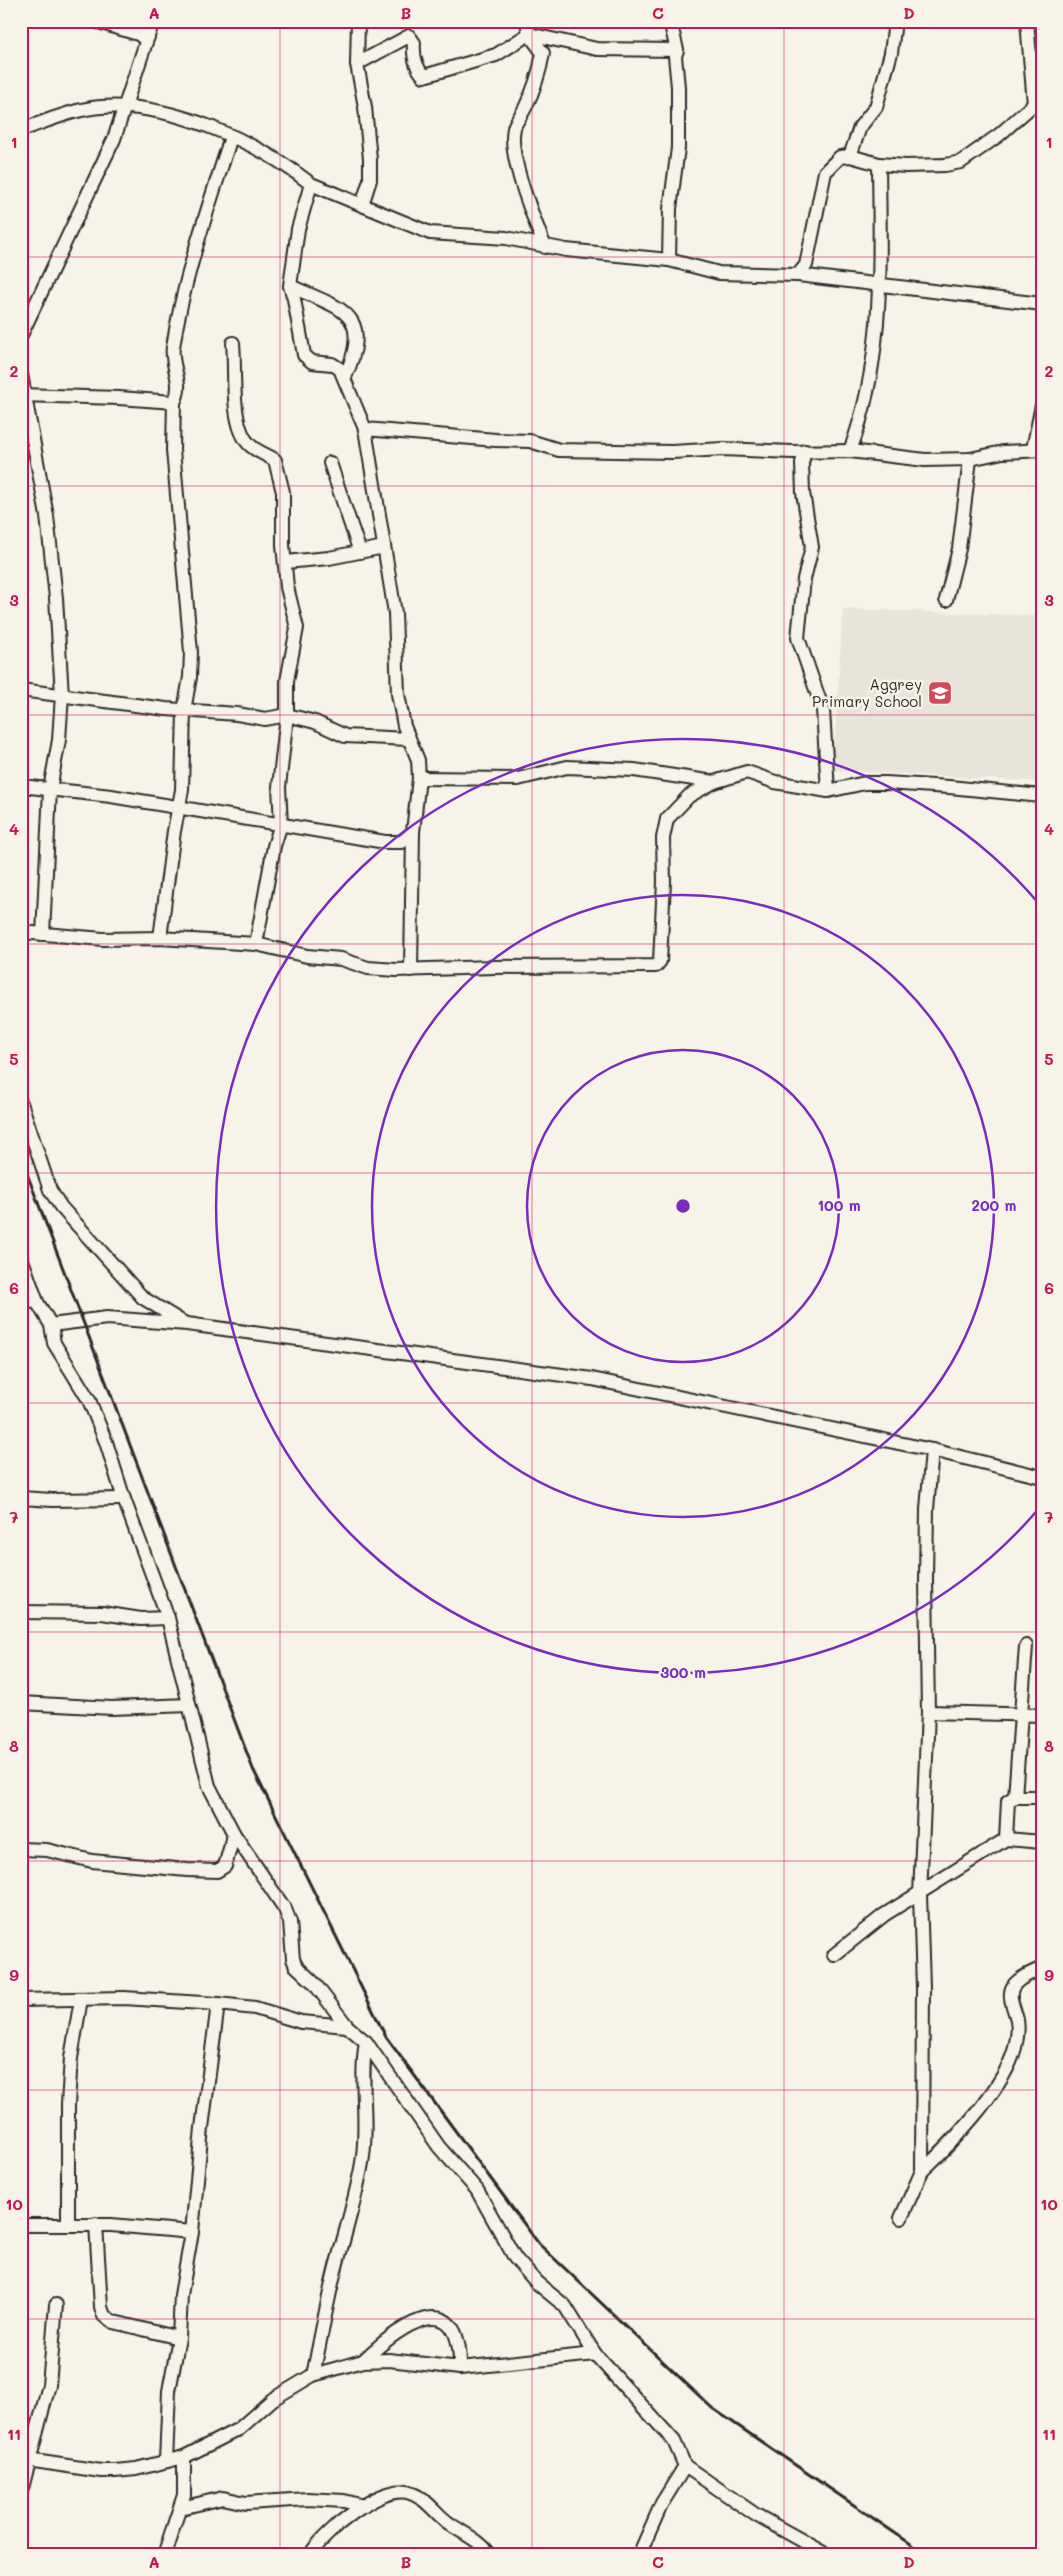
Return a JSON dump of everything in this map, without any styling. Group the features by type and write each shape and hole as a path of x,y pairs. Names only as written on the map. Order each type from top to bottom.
{"street":[{"path":"95,21 145,37"},
{"path":"141,21 145,37"},
{"path":"21,335 26,314 88,197 126,108 145,37 153,21"},
{"path":"358,21 357,64 366,114 370,159 370,180 362,205"},
{"path":"527,21 529,34 543,53 541,64 525,108 515,125 513,137 520,175 545,247"},
{"path":"669,260 670,208 678,148 678,87 675,56 677,50 670,21"},
{"path":"850,156 860,127 876,107 891,53 894,21"},
{"path":"798,275 806,265 826,172 840,157 850,156 879,164 945,166 961,162 1038,104 1027,21"},
{"path":"357,64 409,36 414,43 414,56 417,67 424,76 454,69 496,55 529,34 597,49 677,50"},
{"path":"21,130 84,110 126,108 182,117 231,137 295,171 311,184 430,233 506,238 545,247 669,260 719,273 798,275 1042,304"},
{"path":"160,938 182,790 184,711 190,677 191,652 173,450 174,402 179,384 172,356 172,348 200,236 231,137"},
{"path":"850,451 859,428 880,312 879,164"},
{"path":"311,184 298,229 290,286 304,355 312,362 337,366 345,377 365,429 395,613 398,694 409,739 418,760 419,778 413,832 411,970"},
{"path":"290,286 337,306 348,316 354,326 356,345 345,377"},
{"path":"233,343 237,413 240,432 250,445 275,460 280,475 283,492 285,562 288,587 297,628 287,681 287,715 279,787 281,824 274,846 256,944"},
{"path":"21,374 23,395 47,516 56,598 62,695 58,740 50,789 43,934"},
{"path":"23,395 174,402"},
{"path":"365,429 530,441 558,450 850,451 925,460 970,459 1003,452 1037,450 1042,405"},
{"path":"805,451 802,463 802,493 812,547 804,579 798,638 822,710 828,791"},
{"path":"946,600 959,549 970,459"},
{"path":"330,463 360,552"},
{"path":"285,562 330,558 384,547"},
{"path":"21,690 184,711 237,714 265,719 287,715 315,722 345,736 409,739"},
{"path":"419,778 518,779 567,767 634,770 714,782"},
{"path":"21,932 103,939 160,938 256,944 307,956 341,959 368,968 411,970 494,967 656,966 660,961 664,882 663,838 667,819 689,796 714,782 747,772 775,782 828,791 865,783 886,783 949,786 1042,796"},
{"path":"21,786 178,807 385,842 402,842 413,832"},
{"path":"21,1103 50,1190 61,1208 143,1298 187,1324"},
{"path":"21,1257 38,1302 51,1325 54,1343 89,1400 106,1442 124,1499 168,1618 209,1786 234,1834 285,1909 290,1922 293,1959 296,1966 314,1983 347,2026 366,2042 439,2147 477,2190 515,2258 537,2283 565,2306 595,2354 674,2441 685,2466 756,2515 828,2555"},
{"path":"21,1301 38,1302"},
{"path":"51,1325 107,1318 187,1324 592,1379 932,1450 1042,1478"},
{"path":"922,2171 923,1987 920,1895 928,1712 927,1509 932,1450"},
{"path":"21,1498 52,1500 124,1499"},
{"path":"21,1612 102,1613 141,1619 168,1618"},
{"path":"1015,1797 1026,1646"},
{"path":"21,1703 112,1708 189,1705"},
{"path":"928,1712 1022,1716 1042,1715"},
{"path":"1006,1839 1007,1804 1015,1797 1042,1797"},
{"path":"21,1849 47,1850 92,1861 186,1870 218,1871 225,1866 234,1834"},
{"path":"834,1955 884,1915 920,1895 1006,1839 1042,1842"},
{"path":"901,2218 922,2171 953,2142 1005,2071 1012,2057 1017,2034 1017,2019 1010,1997 1013,1987 1018,1981 1042,1968"},
{"path":"21,2000 124,1998 218,2004 256,2008 300,2022 347,2026"},
{"path":"68,2224 68,2104 71,2058 81,1999"},
{"path":"166,2461 169,2391 179,2338 181,2295 192,2232 202,2128 218,2004"},
{"path":"313,2375 335,2272 362,2164 364,2094 362,2072 366,2042"},
{"path":"21,2225 96,2224 192,2232"},
{"path":"96,2224 101,2307 104,2316 114,2322 179,2338"},
{"path":"21,2492 26,2459 49,2385 56,2305"},
{"path":"363,2361 384,2341 418,2320 435,2316 447,2322 454,2333 460,2350 460,2368"},
{"path":"26,2459 101,2471 136,2469 184,2457 239,2429 273,2399 313,2375 363,2361 389,2360 460,2368 595,2354"},
{"path":"164,2555 184,2496 184,2457"},
{"path":"639,2555 662,2503 685,2466"},
{"path":"310,2555 332,2530 364,2506 392,2492 407,2492 425,2500 448,2523 474,2538 490,2555"},
{"path":"181,2508 223,2498 246,2503 308,2499 344,2501 364,2506"}],"shaded area":[{"name":"Aggrey Primary School","path":"843,609 1042,616 1042,782 833,770"}],"railway":[{"path":"21,1158 253,1769 386,2037 539,2244 712,2408 927,2555"}],"place":[{"name":"Aggrey Primary School","path":"940,693"}]}
